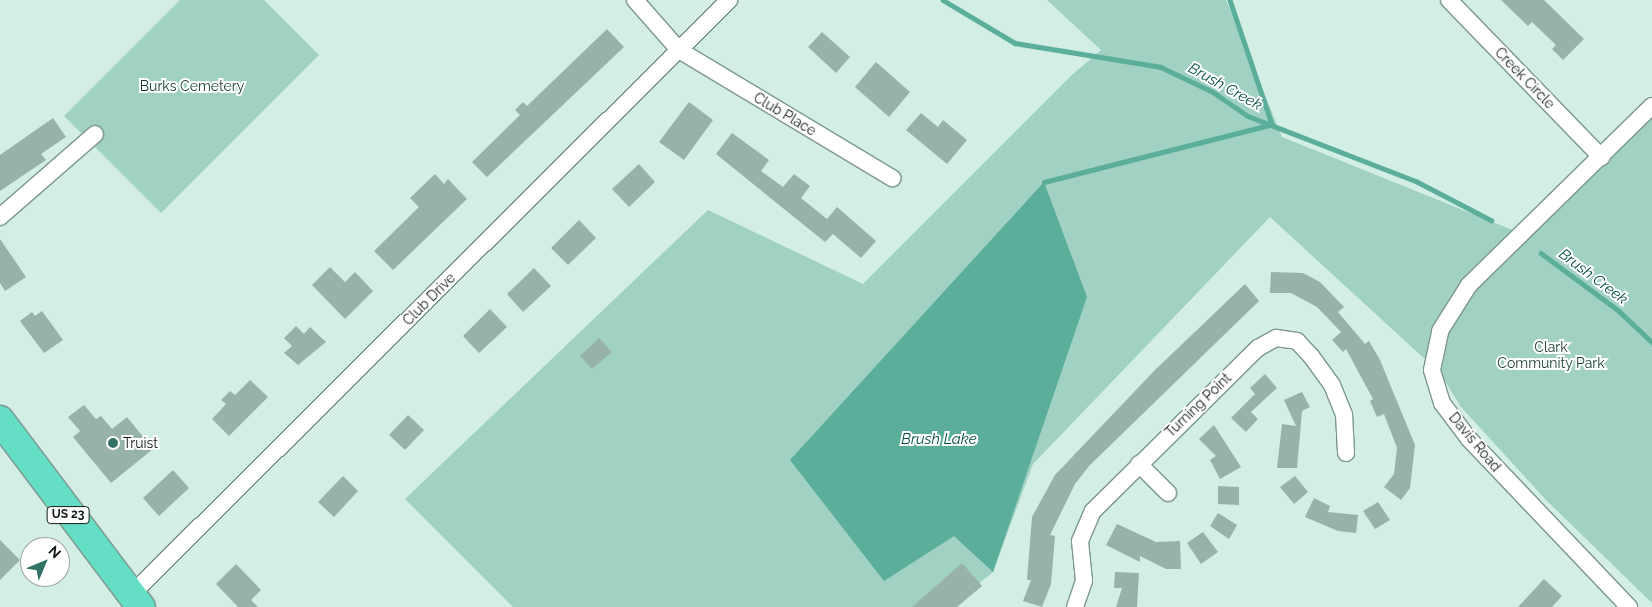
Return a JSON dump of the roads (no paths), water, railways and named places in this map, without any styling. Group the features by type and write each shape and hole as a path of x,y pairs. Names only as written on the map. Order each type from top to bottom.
{"highway":[{"name":"US 23","path":"0,420 136,601"}],"street":[{"path":"635,0 679,50"},
{"name":"Club Drive","path":"136,601 729,0"},
{"name":"Creek Circle","path":"1449,0 1601,157"},
{"name":"Club Place","path":"679,50 892,178"},
{"name":"Davis Road","path":"1626,606 1469,439 1442,403 1432,370 1440,331 1469,285 1652,106"},
{"path":"0,217 95,134"},
{"name":"Turning Point","path":"1075,607 1084,582 1080,541 1084,528 1108,493 1258,348 1276,338 1297,341 1332,385 1344,414 1346,453"},
{"path":"1139,464 1168,493"}],"water":[{"name":"Brush Lake","path":"1044,182 1087,297 993,572 954,536 884,581 790,460"}],"waterway":[{"name":"Brush Creek","path":"943,0 1015,43 1161,67 1213,92 1248,116 1416,181 1491,220"},
{"path":"1230,0 1272,124"},
{"path":"1044,182 1270,125"},
{"name":"Brush Creek","path":"1541,253 1619,311 1652,342"}],"place":[{"name":"Truist","path":"113,443"}],"park label":[{"name":"Burks Cemetery","path":"192,86"},
{"name":"Clark Community Park","path":"1551,356"}]}
